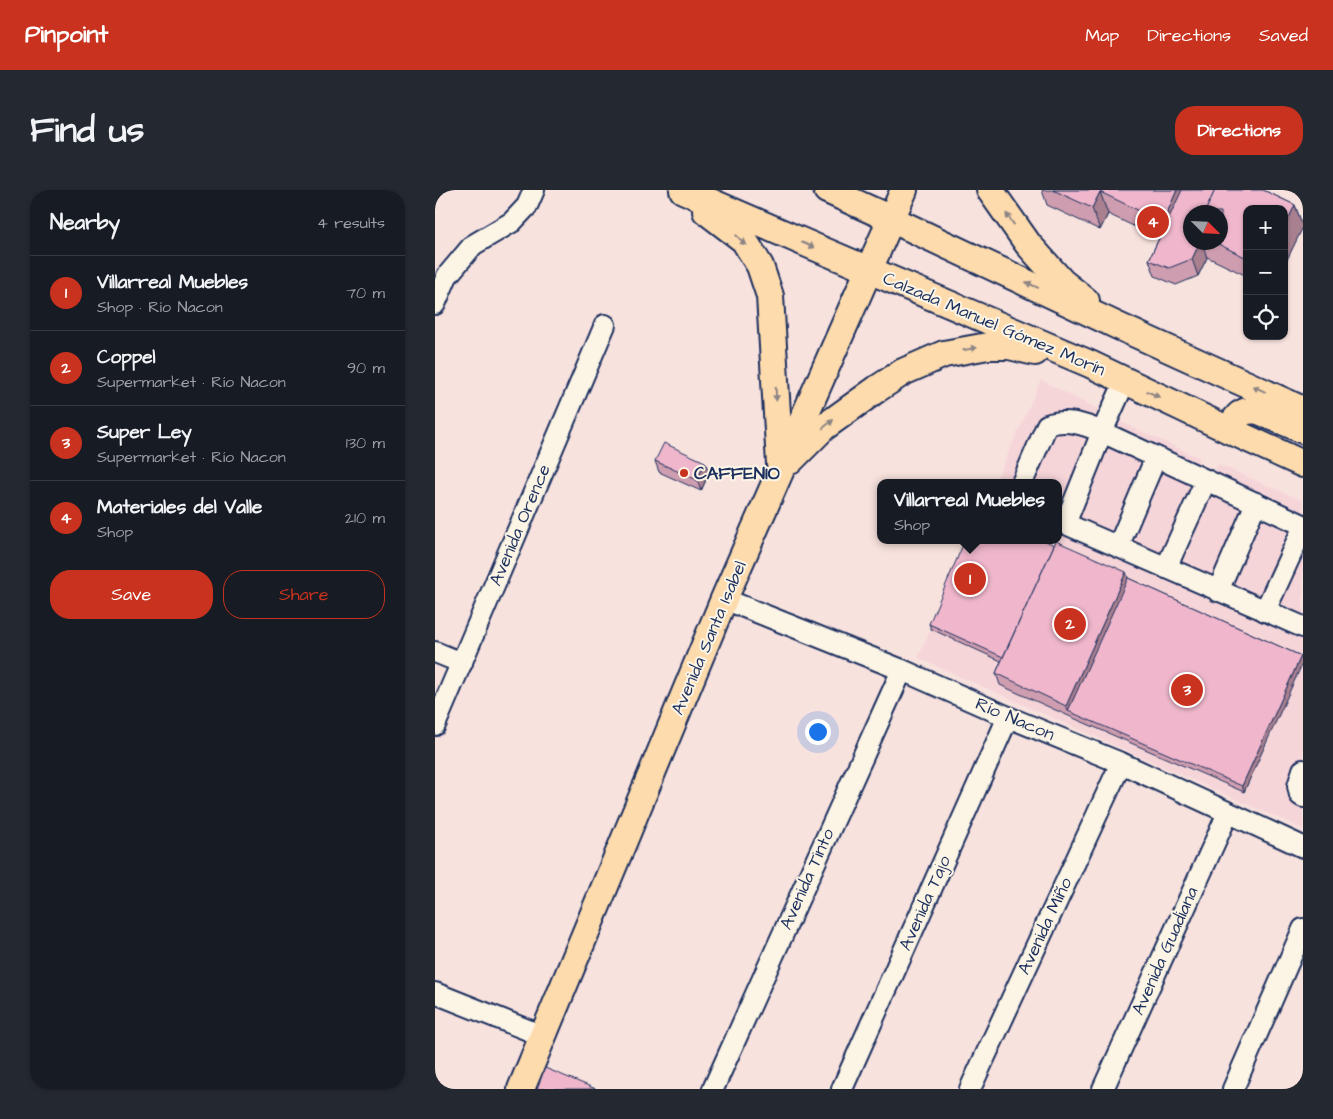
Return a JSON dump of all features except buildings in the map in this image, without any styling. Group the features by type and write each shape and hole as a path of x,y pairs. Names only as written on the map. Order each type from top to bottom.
{"main road":[{"path":"674,190 706,211 744,240 760,266 770,296 781,470"},
{"name":"Calzada Manuel Gómez Morín","path":"683,190 1090,364 1303,464"},
{"path":"827,190 1303,410"},
{"name":"Avenida Santa Isabel","path":"521,1089 724,599 904,190"},
{"path":"990,190 1028,244 1062,282 1118,326"},
{"path":"781,470 824,427 857,403 903,372 944,354 988,346 1009,346 1090,364"},
{"path":"1229,430 1236,417 1252,410 1259,411 1303,430"}],"street":[{"path":"435,304 447,276 473,245 512,222 527,206 534,190"},
{"name":"Avenida Orence","path":"435,725 605,325"},
{"path":"1125,381 1062,522 1303,627"},
{"path":"1023,479 1047,425 1056,422 1073,423 1089,426 1303,526 1265,611"},
{"path":"1118,547 1156,457"},
{"path":"1166,568 1206,480"},
{"path":"1219,591 1256,503"},
{"name":"Río Nacon","path":"724,599 902,670 1008,717 1121,763 1303,847"},
{"path":"435,652 462,663"},
{"name":"Avenida Tinto","path":"713,1089 902,670"},
{"name":"Avenida Tajo","path":"842,1089 1008,717"},
{"name":"Avenida Miño","path":"970,1089 1121,763"},
{"path":"1303,770 1298,786 1299,795 1303,797"},
{"name":"Avenida Guadiana","path":"1103,1089 1228,813"},
{"path":"1233,1089 1297,957 1303,929"},
{"path":"435,993 543,1036"}],"shaded area":[{"path":"1041,380 1132,427 1200,458 1195,469 1212,478 1218,464 1303,501 1303,829 918,658 968,544 1062,544 1062,479 997,479"}],"place":[{"name":"Materiales del Valle","path":"1153,222"},
{"name":"CAFFENIO","path":"684,473"},
{"name":"Villarreal Muebles","path":"970,579"},
{"name":"Coppel","path":"1070,624"},
{"name":"Super Ley","path":"1187,690"}]}
